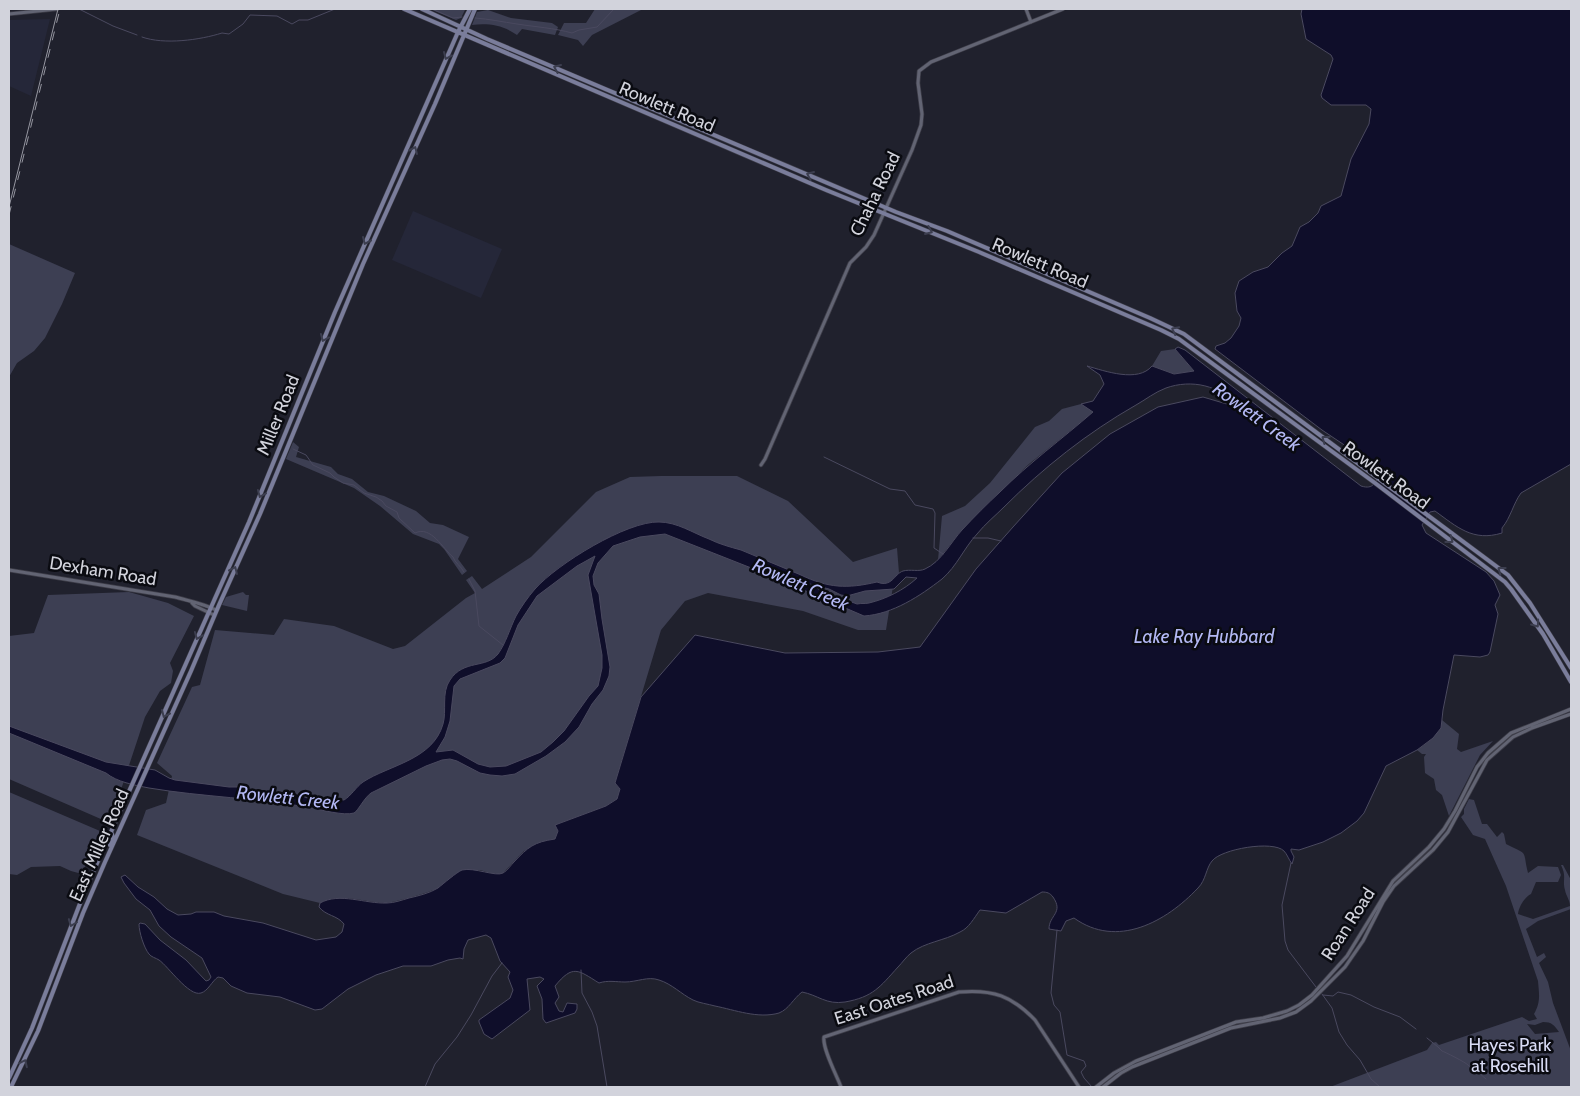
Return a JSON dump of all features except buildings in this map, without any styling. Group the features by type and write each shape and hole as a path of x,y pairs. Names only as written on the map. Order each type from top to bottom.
{"main road":[{"name":"Rowlett Road","path":"404,9 826,190 1170,334 1192,348 1508,585 1543,634 1571,682"},
{"name":"Rowlett Road","path":"422,9 474,33 887,208 947,231 1176,330 1206,349 1513,580 1550,632 1571,668"},
{"name":"Miller Road","path":"111,832 126,802 249,522 360,253 470,9"},
{"name":"Miller Road","path":"214,615 257,523 363,264 475,9"},
{"path":"468,23 474,33"},
{"path":"541,68 544,62"},
{"path":"826,190 830,189 845,196 849,192"},
{"path":"297,406 303,408"},
{"path":"288,428 294,431"},
{"path":"1508,585 1513,580"},
{"name":"East Miller Road","path":"11,1087 42,1022 83,914 214,615"},
{"path":"109,855 113,837 111,832"},
{"name":"East Miller Road","path":"9,1078 35,1020 111,832"},
{"path":"91,878 97,881"},
{"path":"35,1020 42,1022"},
{"path":"9,1072 15,1066"}],"street":[{"path":"9,14 58,9"},
{"path":"1026,9 1031,22"},
{"name":"Chaha Road","path":"761,465 850,263 870,241 884,214 921,126 919,71 930,62 1063,9"},
{"name":"Dexham Road","path":"9,570 166,596 197,602 216,610"},
{"name":"Dexham Road","path":"192,602 195,606 214,615"},
{"name":"Roan Road","path":"1096,1087 1114,1073 1136,1061 1236,1022 1263,1018 1287,1011 1312,995 1347,956 1393,881 1429,847 1444,829 1488,753 1495,745 1511,733 1571,709"},
{"name":"Roan Road","path":"1103,1087 1132,1067 1231,1028 1280,1018 1312,1001 1349,962 1394,886 1433,850 1448,832 1460,812 1475,775 1487,760 1513,738 1532,728 1571,714"},
{"name":"East Oates Road","path":"841,1087 823,1039 840,1031 959,992 973,991 996,993 1026,1011 1035,1020 1080,1087"}],"shaded area":[{"path":"50,19 31,96 9,86 9,20"},
{"path":"413,211 502,249 481,298 392,260"}],"green space":[{"path":"430,9 465,10 461,18 456,20"},
{"path":"595,9 643,9 592,35 583,46 578,40 558,35 564,23 586,23"},
{"path":"488,10 511,18 552,23 558,27 555,35 522,29 517,35 495,26 484,24 472,25 477,12"},
{"path":"9,244 75,273 45,338 34,351 17,363 9,377"},
{"path":"1175,349 1194,371 1174,374 1152,366 1161,351"},
{"path":"1081,404 1094,412 1029,464 962,530 938,560 942,516 965,506 990,483 1035,427 1049,421 1062,409"},
{"path":"293,442 299,447 296,457 331,467 338,474 352,479 368,492 384,496 416,511 430,523 443,525 469,537 458,559 467,571 462,575 439,544 413,534 380,506 354,488 286,459"},
{"path":"737,476 788,501 853,562 897,548 899,573 894,580 886,630 858,630 803,611 708,593 685,601 661,630 615,783 620,789 617,799 606,806 555,825 558,831 555,839 524,851 503,873 497,875 480,870 456,874 434,890 389,903 352,898 335,898 320,903 283,894 137,835 146,810 166,803 172,776 157,763 192,687 200,685 215,630 274,635 284,619 334,626 393,649 405,646 475,593 466,580 472,576 482,589 531,557 596,492 630,477"},
{"path":"129,592 168,603 194,616 170,663 173,671 171,683 160,691 145,717 110,823 9,779 9,636 34,633 48,595"},
{"path":"243,592 249,595 247,611 222,605 226,597"},
{"path":"1442,720 1459,734 1457,749 1461,752 1493,741 1480,755 1449,816 1442,795 1436,790 1434,779 1425,773 1424,757 1426,754 1422,754 1417,750 1436,734"},
{"path":"9,792 100,831 82,874 60,866 31,867 17,875 9,874"},
{"name":"Hayes Park at Rosehill","path":"1469,799 1474,800 1482,824 1487,824 1497,837 1502,832 1506,844 1524,854 1528,873 1538,866 1558,867 1561,875 1558,882 1536,882 1531,894 1521,905 1518,914 1533,919 1570,906 1564,887 1564,873 1561,865 1563,865 1571,880 1571,909 1538,921 1526,929 1537,957 1544,953 1546,957 1539,963 1548,982 1553,1003 1571,1051 1571,1087 1330,1087 1427,1050 1432,1043 1436,1042 1439,1045 1522,1017 1529,1021 1537,1019 1534,1014 1539,1002 1538,981 1506,886 1485,839 1473,835 1461,817 1464,814 1464,809","holes":["1543,1022 1552,1024 1559,1032 1535,1034 1527,1024 1535,1025"]}],"water":[{"name":"Lake Ray Hubbard","path":"1302,9 1571,9 1571,464 1521,493 1502,528 1502,533 1482,536 1474,534 1458,527 1435,511 1430,512 1422,525 1426,533 1486,572 1494,581 1500,595 1495,605 1498,614 1490,652 1488,655 1480,657 1454,655 1441,728 1433,738 1417,750 1386,766 1364,813 1357,821 1341,833 1323,842 1299,850 1291,849 1294,857 1292,864 1284,851 1269,846 1247,847 1217,857 1210,864 1201,885 1185,900 1156,921 1124,931 1107,931 1090,927 1074,918 1066,921 1061,931 1049,929 1057,907 1053,897 1045,892 1006,913 980,910 963,930 948,938 916,949 881,986 869,994 855,1000 838,1003 802,992 786,1009 771,1015 747,1013 698,1002 668,984 655,979 599,983 576,971 567,974 555,986 559,997 555,1003 559,1011 563,1012 567,1003 577,1004 575,1013 546,1023 543,1019 542,999 537,986 544,979 540,977 527,979 530,1010 492,1039 484,1034 479,1020 510,998 513,990 508,977 510,972 500,961 491,938 486,935 468,940 464,949 463,959 448,960 431,966 403,966 376,975 348,989 322,1009 315,1010 280,997 247,993 231,986 223,978 218,977 203,992 196,993 185,986 163,963 149,954 141,935 140,923 145,924 160,940 186,960 206,981 211,977 202,958 171,937 159,926 150,910 136,899 121,877 125,875 167,909 178,915 214,912 224,916 263,923 316,940 336,937 342,932 344,924 319,907 320,903 328,900 344,898 379,903 392,902 435,890 462,870 467,869 495,874 503,873 523,852 532,846 555,839 558,831 555,825 606,806 617,799 620,789 615,783 641,697 695,635 785,653 878,652 920,647 976,569 1013,527 1062,473 1110,434 1158,407 1203,397 1237,407 1223,393 1195,384 1176,385 1154,394 1083,439 1034,479 980,530 942,579 906,603 875,615 864,616 764,573 665,534 640,537 613,546 598,563 593,576 594,585 599,594 610,667 609,676 603,690 592,704 579,727 565,742 546,756 515,774 490,775 480,773 457,761 450,759 442,760 371,793 354,813 339,813 292,805 169,791 120,781 106,773 9,733 9,726 106,762 155,770 175,780 238,787 267,793 297,794 310,799 344,800 363,782 409,760 430,746 438,736 443,724 445,696 450,680 456,673 468,666 493,659 506,640 516,616 535,589 559,568 593,546 629,529 645,524 666,522 741,550 820,583 856,586 889,582 903,571 923,570 936,562 967,525 1011,481 1093,412 1081,404 1093,401 1104,384 1100,375 1087,366 1112,373 1130,375 1146,371 1152,366 1174,374 1194,371 1175,349 1178,347 1185,350 1361,486 1369,487 1374,484 1381,473 1380,469 1322,430 1215,349 1216,346 1225,343 1231,338 1239,326 1241,318 1237,311 1235,293 1239,281 1253,272 1268,267 1292,246 1300,227 1309,222 1318,213 1321,206 1341,196 1351,159 1369,124 1371,109 1366,105 1331,105 1322,98 1321,95 1333,59 1331,55 1306,39 1301,14","holes":["595,556 588,575 602,655 602,668 598,686 564,731 541,752 506,766 490,767 478,764 453,750 436,752 445,737 450,721 454,686 460,679 500,663 505,658 518,625 537,596 577,566","906,577 917,578 901,590 882,599 857,604 814,588 810,589 806,583 847,596 865,591 894,589"]}],"waterway":[{"path":"79,9 113,26 137,35"},
{"path":"142,37 161,41 203,38 222,33 229,34 243,24 250,15 277,16 292,24 335,9"},
{"path":"432,9 453,18 462,17"},
{"path":"475,18 572,33 597,27 614,9"},
{"path":"293,449 306,455 313,465 330,473 343,483 354,485 364,493 382,501 386,506 397,512 399,518 415,533 421,531 431,535 453,557 464,572"},
{"path":"824,457 890,489 905,491 915,505 933,509 935,513 934,548 943,554"},
{"path":"973,538 988,538 1001,541"},
{"path":"469,579 475,591 479,626 503,645"},
{"name":"Rowlett Creek","path":"801,581 818,592"},
{"path":"1291,863 1282,905 1285,941 1288,950 1316,987"},
{"path":"1057,930 1051,993 1054,1005 1060,1012 1067,1055 1084,1061 1086,1066 1081,1072 1092,1087"},
{"path":"425,1087 435,1064 457,1037 492,976 502,963"},
{"path":"581,970 582,993 597,1026 607,1087"},
{"path":"1323,995 1333,996 1338,992 1351,995 1374,1007 1400,1017 1416,1029"},
{"path":"1322,994 1332,1008 1339,1032 1347,1045 1360,1060 1371,1079 1380,1087"},
{"path":"1427,1038 1442,1051 1455,1057 1469,1066 1473,1072 1479,1073 1486,1079"}],"tram line":[{"path":"9,207 58,9"}],"railway":[{"path":"9,215 60,9"}]}
